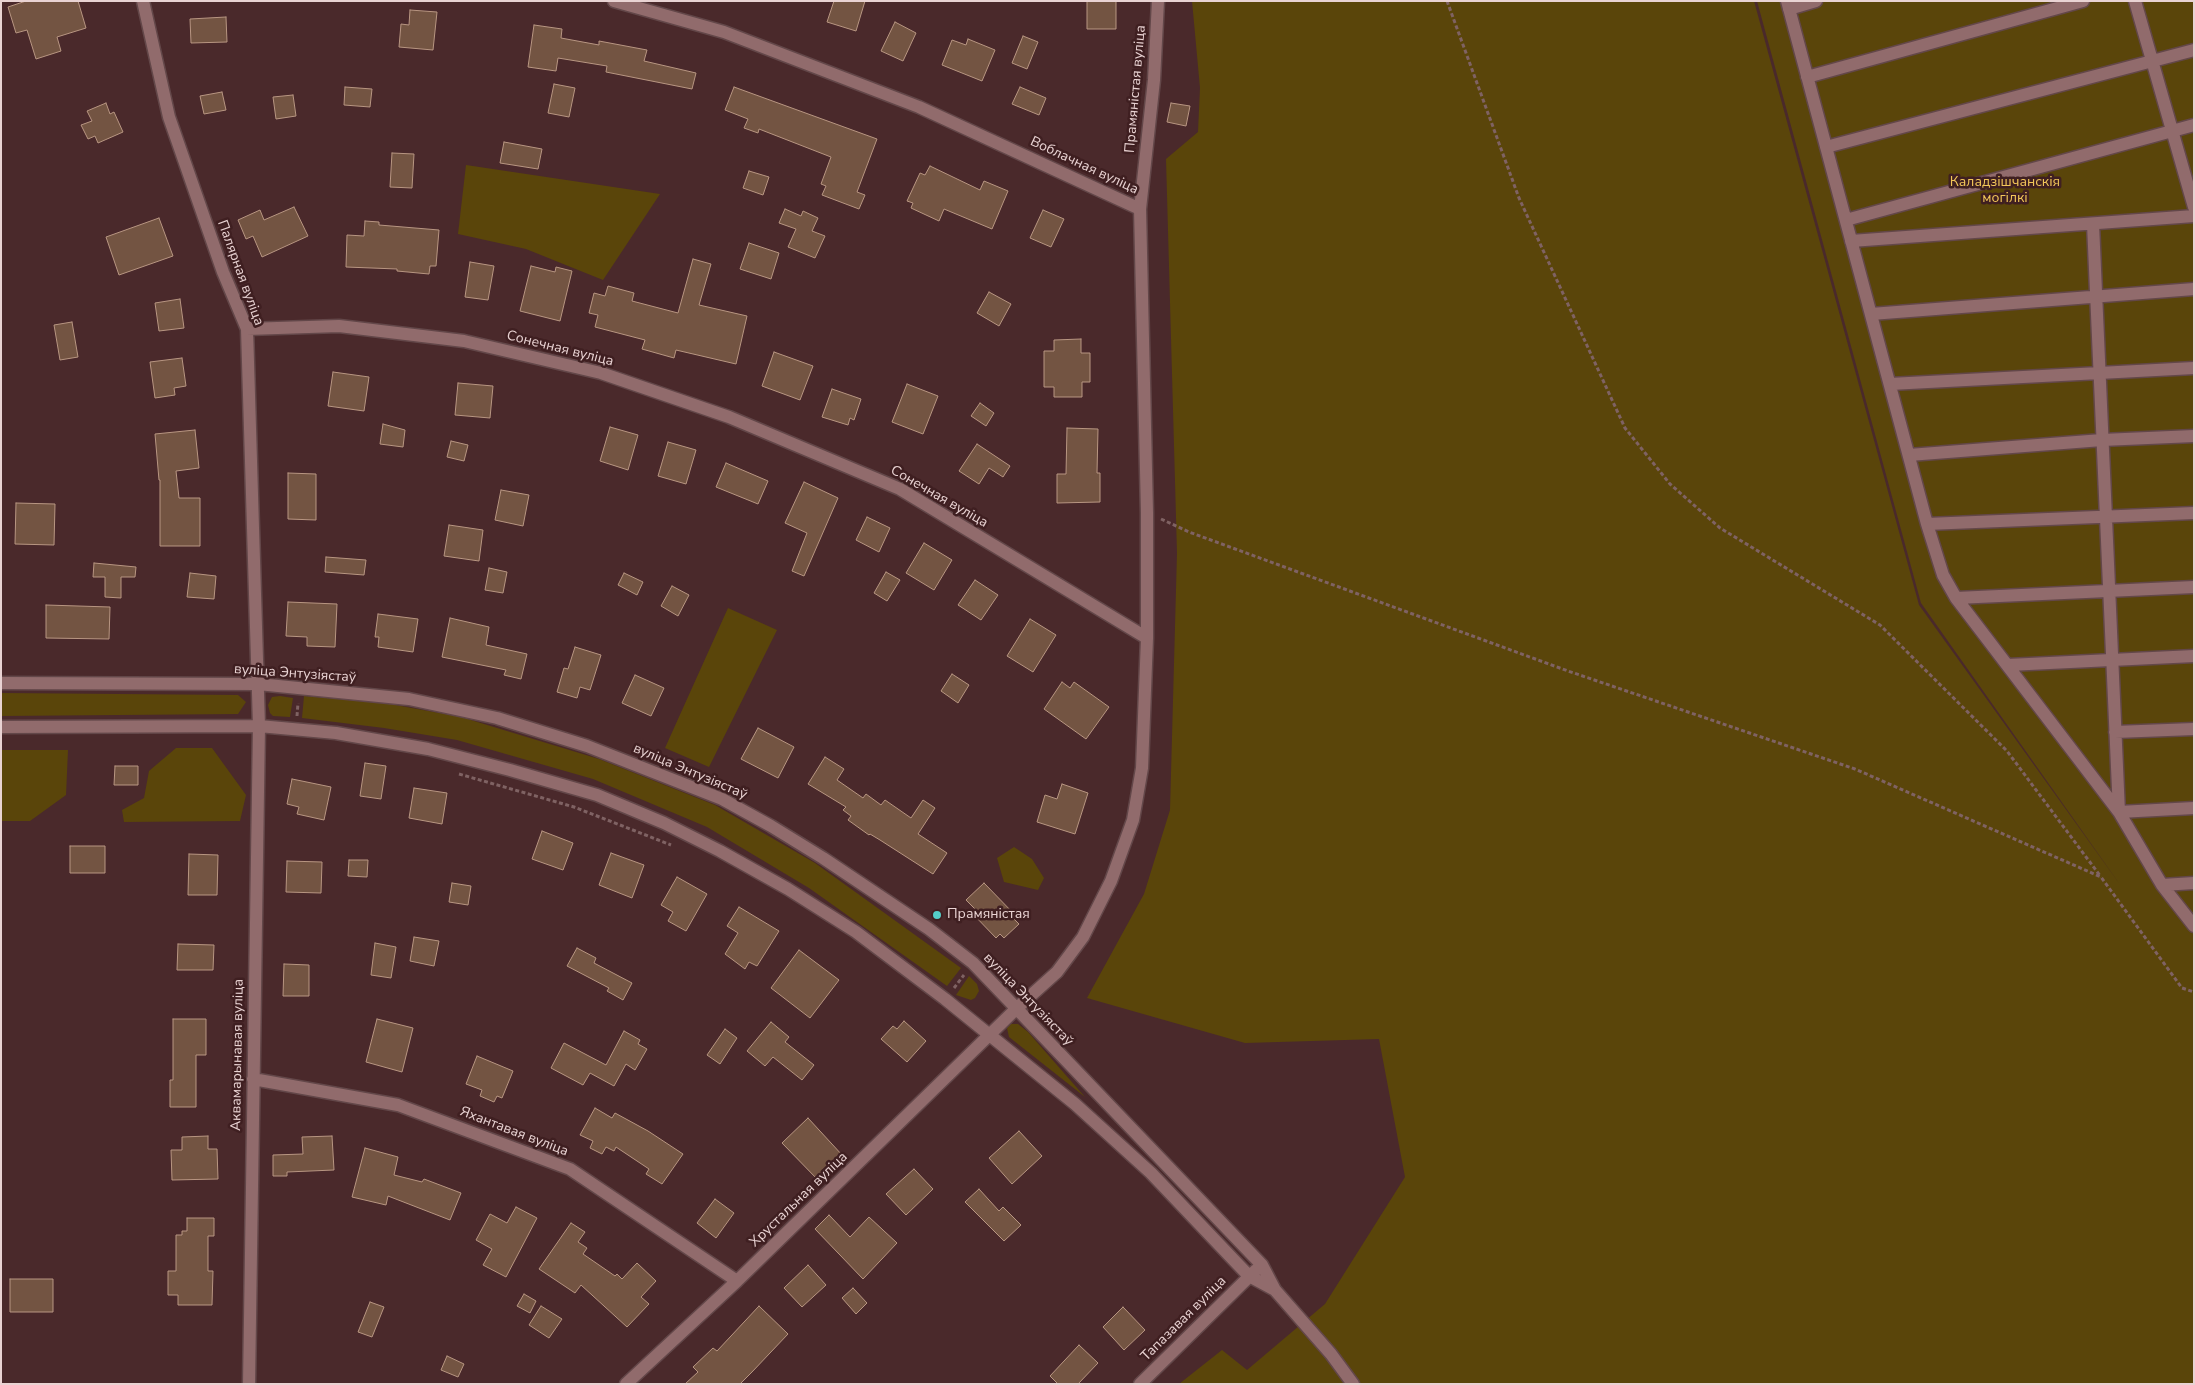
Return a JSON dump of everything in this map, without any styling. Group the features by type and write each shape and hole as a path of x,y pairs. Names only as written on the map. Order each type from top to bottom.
{"street":[{"name":"Палярная вуліца","path":"142,1 169,117 223,272 247,329 260,726"},
{"name":"Воблачная вуліца","path":"614,1 724,32 919,107 1140,209 1147,513 1147,638"},
{"name":"Прамяністая вуліца","path":"1140,209 1154,80 1158,1"},
{"path":"1816,1 1788,5 1927,524 1943,575 1956,598 2119,812 2162,885 2194,926"},
{"path":"1807,77 2083,1"},
{"path":"2135,1 2194,207"},
{"path":"1826,148 2194,50"},
{"path":"1846,220 2194,125"},
{"path":"1851,241 2194,216"},
{"path":"2093,224 2119,812"},
{"path":"1871,314 2096,295 2194,289"},
{"name":"Сонечная вуліца","path":"247,329 339,326 464,341 601,373 729,417 900,488 1147,638"},
{"path":"1890,384 2194,368"},
{"path":"1909,455 2102,440 2194,436"},
{"path":"1927,524 2194,513"},
{"path":"1956,598 2194,587"},
{"path":"1017,1008 1057,972 1083,938 1111,881 1133,820 1142,768 1147,638"},
{"path":"2008,665 2194,656"},
{"name":"вуліца Энтузіястаў","path":"1,683 258,684 409,699 497,718 587,746 655,771 722,799 771,826 929,929 973,963 1262,1265 1274,1290"},
{"path":"1,727 260,726 296,728 428,749 597,795 656,819 720,850 788,889 856,932 990,1034 1075,1104 1151,1173 1249,1276 1274,1290 1331,1354 1353,1384"},
{"name":"Аквамарынавая вуліца","path":"249,1384 260,726"},
{"path":"2116,732 2194,729"},
{"path":"2119,812 2194,808"},
{"path":"2162,885 2194,883"},
{"name":"Хрустальная вуліца","path":"626,1384 737,1281 1017,1008"},
{"name":"Яхантавая вуліца","path":"253,1079 398,1105 570,1170 737,1281"},
{"name":"Тапазавая вуліца","path":"1140,1384 1262,1265"}],"path":[{"path":"1447,1 1519,198 1625,428 1670,484 1720,528 1880,625 2007,751 2182,988 2194,992"},
{"path":"1147,513 1189,532 1568,671 1855,769 2101,877"},
{"path":"296,728 299,687"},
{"path":"452,772 574,807 676,847"},
{"path":"945,999 973,963"}],"green space":[{"name":"Каладзішчанскія могілкі","path":"1192,1 1754,1 1919,605 2121,886 1921,603 1757,1 2194,1 2194,1384 1179,1384 1222,1350 1247,1370 1325,1304 1405,1177 1379,1039 1245,1043 1087,998 1144,894 1170,810 1177,553 1166,159 1198,132 1200,88"},
{"path":"466,165 660,194 603,280 526,249 458,234"},
{"path":"728,608 777,630 709,767 665,748"},
{"path":"1,693 238,695 246,702 238,714 1,716"},
{"path":"304,696 390,704 461,717 599,759 715,805 815,863 961,968 947,986 809,888 707,827 593,779 457,740 384,728 302,718"},
{"path":"272,697 293,698 290,717 273,716 270,713 268,705"},
{"path":"176,748 212,748 246,795 240,821 124,822 122,810 144,798 149,771"},
{"path":"1,750 68,750 66,795 30,821 1,821"},
{"path":"1014,847 1032,859 1044,878 1038,890 1004,882 997,858"},
{"path":"969,976 977,984 979,991 975,998 971,1000 956,995"},
{"path":"1011,1024 1018,1024 1028,1032 1085,1097 1009,1037 1007,1028"}],"building":[{"path":"26,1 78,1 86,28 57,37 61,51 36,59 27,30 16,33 8,7"},
{"path":"834,1 865,1 856,31 827,22"},
{"path":"1087,1 1116,1 1116,29 1087,29"},
{"path":"410,10 437,12 433,50 399,47 401,24 409,25"},
{"path":"226,17 227,42 191,43 190,19"},
{"path":"895,22 916,33 903,61 881,51"},
{"path":"534,25 562,29 561,38 599,45 599,41 647,50 644,61 696,73 692,89 606,72 607,66 558,58 556,71 528,67"},
{"path":"1023,36 1038,42 1027,69 1012,63"},
{"path":"968,39 995,50 982,81 942,65 952,40 966,45"},
{"path":"554,84 575,88 569,117 548,113"},
{"path":"345,87 372,89 370,107 344,105"},
{"path":"734,87 877,139 857,192 865,195 859,209 822,195 826,186 821,184 831,157 759,129 758,133 744,128 748,119 725,110"},
{"path":"1020,87 1046,98 1039,115 1012,104"},
{"path":"222,92 226,110 204,114 200,96"},
{"path":"293,95 296,116 276,119 273,97"},
{"path":"106,103 110,114 114,112 123,132 98,143 95,136 88,139 81,125 92,121 87,111"},
{"path":"1171,103 1190,106 1186,126 1167,122"},
{"path":"504,142 542,149 538,169 500,163"},
{"path":"392,153 414,154 412,188 390,187"},
{"path":"930,166 980,190 984,181 1008,191 992,229 944,209 939,221 911,208 913,203 907,201 920,173 925,175"},
{"path":"749,171 769,177 763,195 743,188"},
{"path":"294,207 308,236 262,257 253,236 246,239 238,220 260,210 264,220"},
{"path":"785,209 801,216 803,211 818,218 812,231 825,236 815,258 788,247 796,229 779,223"},
{"path":"1043,210 1064,219 1051,247 1030,238"},
{"path":"159,218 173,256 119,275 106,237"},
{"path":"365,221 379,222 379,225 439,230 436,266 430,266 429,274 397,271 397,269 346,267 347,235 364,236"},
{"path":"749,243 779,253 771,279 740,269"},
{"path":"693,259 711,264 699,305 747,316 736,364 676,350 674,358 642,349 645,340 595,327 598,315 589,313 594,293 605,296 608,286 634,293 632,301 678,313"},
{"path":"470,262 494,266 488,300 465,297"},
{"path":"531,266 555,272 556,267 572,271 560,321 520,311"},
{"path":"989,292 1011,304 999,326 977,313"},
{"path":"180,299 184,328 159,331 155,303"},
{"path":"72,322 78,357 60,360 54,325"},
{"path":"1081,339 1081,353 1090,353 1090,382 1082,382 1082,397 1054,397 1054,387 1044,387 1044,351 1054,351 1054,340"},
{"path":"774,352 813,366 800,400 762,386"},
{"path":"182,358 186,386 174,388 175,395 155,398 150,362"},
{"path":"333,372 369,377 364,411 328,406"},
{"path":"458,383 493,386 490,418 455,415"},
{"path":"907,384 938,396 923,434 892,422"},
{"path":"832,389 861,399 854,420 850,418 848,425 822,417"},
{"path":"980,403 994,413 986,426 971,416"},
{"path":"383,424 405,430 403,447 380,444"},
{"path":"610,427 638,435 628,470 600,461"},
{"path":"1067,428 1098,429 1097,473 1100,473 1100,502 1057,503 1057,474 1066,474"},
{"path":"195,430 199,468 176,471 179,498 200,498 200,546 160,546 160,480 155,434"},
{"path":"451,441 468,445 464,461 447,457"},
{"path":"668,442 696,450 686,484 658,476"},
{"path":"977,444 1010,466 1003,477 989,468 979,484 959,471"},
{"path":"726,463 768,481 758,504 716,487"},
{"path":"288,473 316,474 316,520 288,519"},
{"path":"804,482 838,498 804,576 792,571 807,533 785,523"},
{"path":"501,490 529,495 523,526 495,520"},
{"path":"16,503 55,504 54,545 15,544"},
{"path":"867,517 890,528 879,552 856,540"},
{"path":"449,525 483,530 479,561 444,556"},
{"path":"924,543 952,560 934,590 906,573"},
{"path":"326,557 366,560 364,575 325,572"},
{"path":"94,563 136,567 135,577 121,577 121,598 105,597 105,577 93,577"},
{"path":"489,568 507,572 503,593 485,590"},
{"path":"886,572 900,580 887,601 874,593"},
{"path":"190,573 216,576 214,599 187,597"},
{"path":"624,573 643,582 637,595 618,585"},
{"path":"975,580 998,595 981,620 958,605"},
{"path":"672,586 689,595 678,616 661,606"},
{"path":"288,602 337,604 335,647 307,646 307,637 286,636"},
{"path":"46,605 110,607 109,639 46,638"},
{"path":"378,614 418,619 413,652 378,647 379,637 375,637"},
{"path":"450,618 489,627 486,645 527,654 521,679 504,675 506,670 442,657"},
{"path":"1030,619 1056,635 1033,672 1007,656"},
{"path":"575,647 601,655 590,690 580,687 577,698 557,692 564,668 568,669"},
{"path":"952,674 969,685 958,703 941,691"},
{"path":"635,675 664,688 651,716 622,703"},
{"path":"1062,682 1070,688 1074,682 1109,707 1086,739 1044,709"},
{"path":"758,728 794,747 778,778 741,759"},
{"path":"825,757 844,769 837,780 863,798 866,794 881,805 885,800 911,818 923,800 935,808 918,834 947,853 933,874 848,820 851,816 843,810 846,807 808,784"},
{"path":"365,763 386,766 381,799 360,796"},
{"path":"115,766 138,766 138,785 114,785"},
{"path":"292,779 331,787 324,820 297,814 299,807 287,804"},
{"path":"1062,784 1088,793 1075,834 1037,822 1045,795 1057,799"},
{"path":"414,788 447,793 442,824 409,818"},
{"path":"542,831 573,843 563,870 532,859"},
{"path":"70,846 105,846 105,873 70,873"},
{"path":"611,853 644,865 632,898 599,885"},
{"path":"189,854 218,855 217,895 188,895"},
{"path":"349,860 368,860 367,877 348,876"},
{"path":"287,861 322,862 321,893 286,892"},
{"path":"677,877 707,894 686,931 668,921 673,912 661,905"},
{"path":"452,883 471,886 468,905 449,902"},
{"path":"984,883 1017,917 1014,919 1019,924 1004,938 1000,934 996,938 972,913 975,909 966,900"},
{"path":"739,907 779,931 757,966 749,962 745,969 725,954 738,933 727,926"},
{"path":"414,937 439,941 434,966 410,961"},
{"path":"375,943 396,947 391,978 371,975"},
{"path":"178,944 214,945 213,970 177,970"},
{"path":"577,948 596,958 594,963 632,983 623,1000 607,991 609,988 567,966"},
{"path":"799,950 839,980 810,1018 771,988"},
{"path":"284,964 309,965 309,996 283,996"},
{"path":"173,1019 206,1019 206,1055 196,1055 196,1107 170,1107 170,1080 173,1080"},
{"path":"377,1019 413,1028 402,1072 366,1062"},
{"path":"904,1021 926,1041 907,1062 881,1039 893,1026 897,1029"},
{"path":"771,1022 789,1037 785,1042 814,1065 802,1080 773,1057 765,1066 747,1051"},
{"path":"725,1029 737,1038 720,1064 707,1055"},
{"path":"624,1031 640,1040 638,1044 647,1049 635,1070 626,1064 614,1086 590,1073 583,1085 551,1068 564,1043 606,1065"},
{"path":"477,1056 513,1071 502,1098 497,1096 494,1102 480,1096 482,1090 466,1084"},
{"path":"595,1108 612,1118 615,1113 648,1131 683,1154 662,1184 646,1174 649,1169 616,1147 614,1151 606,1147 602,1154 590,1148 593,1141 580,1135"},
{"path":"808,1118 843,1156 818,1180 782,1143"},
{"path":"1019,1131 1042,1156 1012,1184 989,1158"},
{"path":"208,1136 208,1149 217,1149 218,1179 172,1180 171,1150 182,1150 182,1137"},
{"path":"332,1136 334,1170 287,1172 287,1176 273,1176 273,1155 303,1154 302,1137"},
{"path":"365,1148 398,1157 394,1175 422,1182 424,1179 461,1193 450,1220 388,1196 386,1205 352,1197"},
{"path":"914,1169 933,1189 906,1215 886,1194"},
{"path":"979,1189 999,1211 1003,1207 1021,1225 1004,1241 965,1202"},
{"path":"715,1199 734,1213 716,1238 697,1223"},
{"path":"516,1207 537,1218 506,1277 483,1265 492,1249 476,1240 490,1214 507,1223"},
{"path":"829,1215 850,1237 869,1217 897,1243 863,1279 815,1229"},
{"path":"187,1218 214,1218 214,1236 208,1236 208,1271 213,1271 212,1305 178,1305 178,1295 168,1295 168,1271 176,1271 176,1235 182,1235 182,1231 187,1231"},
{"path":"571,1223 585,1232 578,1242 587,1248 583,1254 615,1276 617,1274 622,1279 637,1263 656,1281 641,1297 649,1304 627,1327 581,1285 575,1293 539,1269"},
{"path":"808,1265 826,1285 802,1307 784,1288"},
{"path":"10,1279 53,1279 53,1312 10,1312"},
{"path":"853,1288 867,1303 856,1314 842,1298"},
{"path":"524,1294 536,1301 530,1313 517,1306"},
{"path":"370,1302 384,1307 372,1337 358,1332"},
{"path":"541,1306 562,1319 549,1338 529,1325"},
{"path":"759,1306 788,1334 752,1372 740,1384 685,1384 698,1372 693,1367 713,1348 717,1351"},
{"path":"1123,1307 1145,1330 1124,1350 1103,1327"},
{"path":"1079,1345 1098,1363 1078,1384 1058,1384 1050,1376"},
{"path":"447,1356 464,1364 458,1377 441,1370"}],"place":[{"name":"Прамяністая","path":"937,915"}]}
